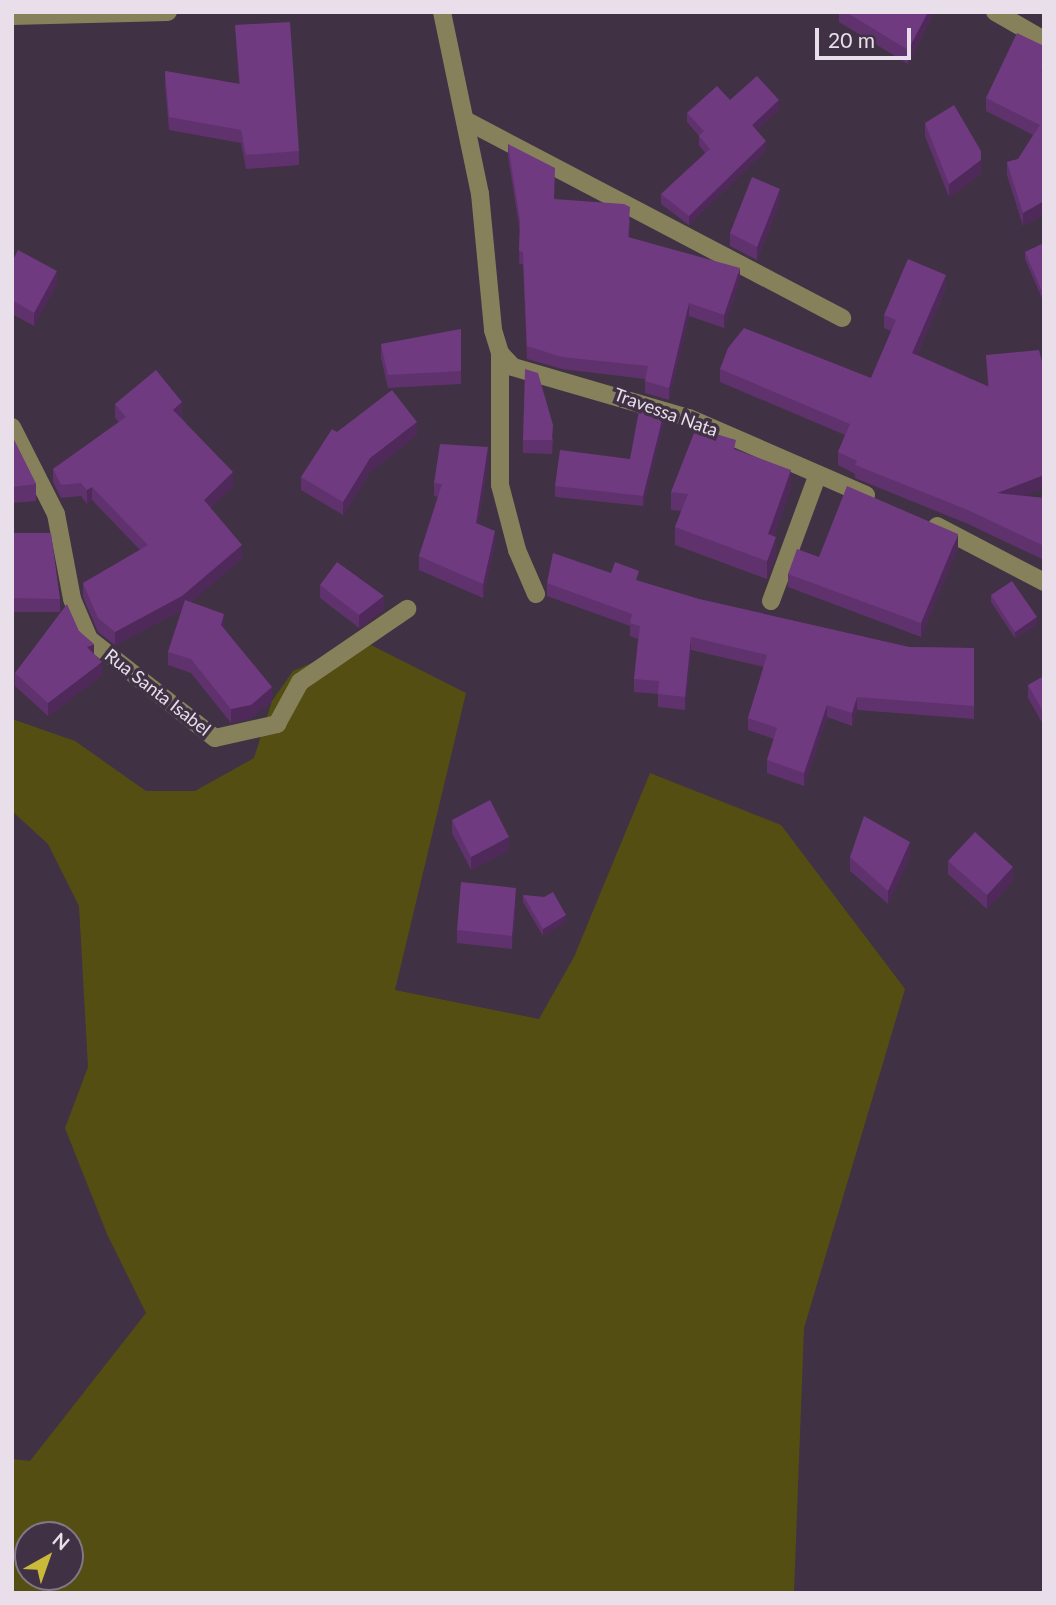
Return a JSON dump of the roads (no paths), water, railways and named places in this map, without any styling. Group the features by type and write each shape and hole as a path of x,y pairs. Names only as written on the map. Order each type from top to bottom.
{"street":[{"path":"12,16 168,12"},
{"path":"442,12 480,194 494,330 500,353 500,485 517,551 536,594"},
{"path":"995,12 1044,40"},
{"path":"465,120 842,318"},
{"name":"Travessa Nata","path":"500,353 513,367 689,418 878,501"},
{"name":"Rua Santa Isabel","path":"12,427 56,514 72,599 89,639 215,738 277,724 300,681 407,609"},
{"path":"772,601 818,474"},
{"path":"915,517 1044,582"}]}
